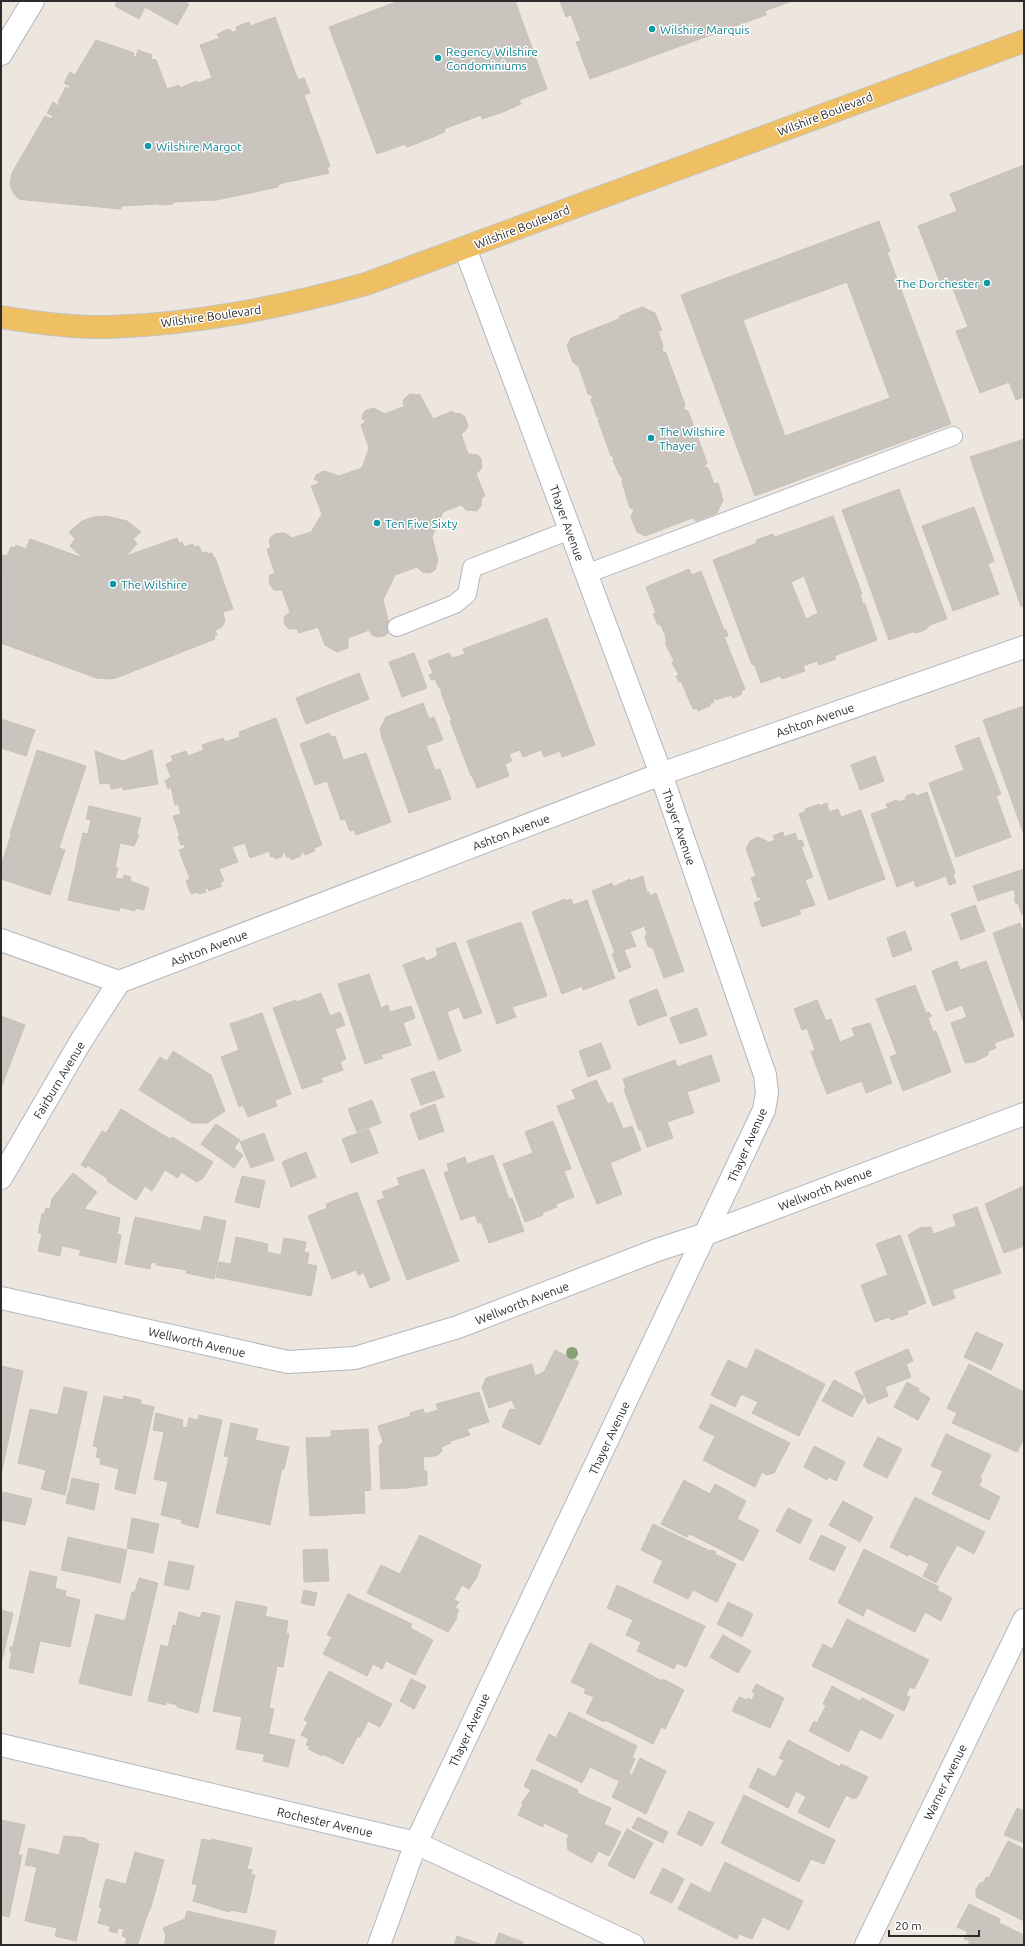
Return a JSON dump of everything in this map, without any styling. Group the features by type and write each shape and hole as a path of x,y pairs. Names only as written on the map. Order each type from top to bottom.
{"main road":[{"name":"Wilshire Boulevard","path":"1,317 40,323 110,327 231,316 309,300 366,284 1024,41"}],"street":[{"path":"1,54 33,1"},
{"name":"Thayer Avenue","path":"379,1945 416,1843 706,1234 764,1110 767,1093 765,1075 661,774 465,248"},
{"name":"Ashton Avenue","path":"119,982 661,774 1024,647"},
{"path":"1,940 119,982"},
{"name":"Fairburn Avenue","path":"1,1178 81,1041 119,982"},
{"name":"Wellworth Avenue","path":"1,1298 288,1362 355,1358 458,1327 657,1250 706,1234 1024,1114"},
{"name":"Warner Avenue","path":"866,1945 1024,1620"},
{"name":"Rochester Avenue","path":"1,1745 416,1843 633,1945"}],"lane":[{"path":"586,574 953,436"},
{"path":"397,627 455,604 467,594 472,568 570,530"}],"building":[{"path":"117,1 182,1 189,4 177,25 145,7 139,19 115,6"},
{"name":"Regency Wilshire Condominiums","path":"399,1 515,1 547,89 519,100 521,104 503,112 482,119 481,115 444,129 445,132 407,147 405,144 377,154 329,27"},
{"name":"Wilshire Marquis","path":"560,1 792,1 765,11 766,15 590,79 576,42 581,41 571,15 566,17"},
{"path":"275,17 298,80 304,78 310,93 304,95 330,166 327,168 329,173 283,183 226,30 230,29 232,32 237,31 236,27 249,22 250,26"},
{"name":"Wilshire Margot","path":"226,30 283,183 278,185 278,187 212,201 121,206 121,209 26,200 19,199 14,194 10,185 12,173 45,116 51,119 53,116 47,113 53,102 59,106 60,104 58,102 66,87 69,89 70,86 64,83 70,72 75,75 96,40 134,53 133,56 136,57 138,50 152,55 151,59 156,60 167,89 179,85 180,88 197,81 198,83 212,78 200,45 217,39 220,40 217,34"},
{"name":"The Dorchester","path":"1024,165 1024,397 1016,400 1009,382 980,393 956,331 968,327 950,281 941,285 918,226 957,211 950,194"},
{"path":"879,221 890,251 887,252 951,424 755,496 681,295","holes":["847,282 890,398 785,436 743,320"]},
{"name":"The Wilshire Thayer","path":"642,307 655,313 662,330 658,331 663,346 662,350 666,353 685,405 683,409 688,411 707,463 704,467 708,468 714,484 718,483 723,500 717,513 696,521 692,518 645,536 637,532 631,517 634,509 630,508 622,482 623,478 620,476 613,460 614,457 611,456 598,420 600,417 597,417 591,400 593,396 588,394 579,367 573,362 567,346 571,338 619,319 620,316"},
{"name":"Ten Five Sixty","path":"410,394 420,395 433,419 453,411 453,413 461,414 465,417 468,426 461,434 468,454 478,455 481,458 482,468 476,474 485,496 482,497 481,506 477,511 466,510 461,505 443,512 432,537 438,560 435,570 429,573 422,572 417,567 395,575 383,600 389,623 388,633 384,636 377,637 372,635 369,630 348,638 348,648 337,652 325,645 318,627 299,633 297,629 289,629 285,625 284,617 290,612 282,590 274,590 269,583 270,575 275,573 267,550 271,546 269,543 270,538 275,534 281,533 285,533 292,538 311,532 322,514 311,486 320,483 314,479 316,475 324,471 339,476 362,468 369,448 361,425 366,421 362,419 363,414 366,410 374,408 385,414 405,406 403,404 404,399"},
{"path":"1024,439 1024,606 1021,607 970,457"},
{"path":"899,489 947,619 930,625 925,630 916,633 912,632 889,640 842,510"},
{"path":"974,507 994,561 988,564 999,594 953,611 922,526"},
{"name":"The Wilshire","path":"106,516 127,521 141,532 133,539 137,544 126,556 177,538 179,543 182,542 184,547 193,544 194,547 199,546 202,553 212,553 233,609 223,612 225,621 222,627 215,630 217,635 214,636 215,639 116,678 109,679 96,678 1,643 2,555 7,556 11,547 15,548 16,545 26,549 30,539 83,558 70,546 75,539 69,532 82,521 94,517"},
{"path":"833,516 862,594 860,595 863,604 865,604 877,640 834,656 836,659 819,665 817,661 803,666 805,671 782,679 780,676 761,683 754,664 752,665 713,560 757,543 756,540 773,534 775,537","holes":["804,576 818,613 806,619 791,582"]},
{"path":"689,569 692,575 701,571 724,630 726,630 728,636 724,637 745,689 741,691 742,694 733,698 732,695 727,697 726,694 724,695 725,697 716,700 716,698 713,699 714,702 710,703 710,706 698,711 697,708 693,709 681,681 679,682 676,676 679,675 672,663 674,661 665,643 667,642 666,636 660,624 658,625 653,614 656,613 646,587"},
{"path":"547,618 595,745 562,757 560,751 544,757 541,750 523,757 520,750 509,754 512,761 505,764 509,776 477,788 450,721 452,721 440,687 439,688 435,679 431,680 429,675 433,673 428,661 449,653 452,658 465,654 463,649"},
{"path":"414,653 427,688 402,697 389,662"},
{"path":"359,673 369,699 306,724 296,698"},
{"path":"423,703 429,719 434,717 443,740 426,746 435,770 440,769 451,799 409,813 380,729 386,717"},
{"path":"1024,706 1024,835 983,720"},
{"path":"276,718 322,845 314,848 315,851 305,855 305,852 300,854 301,856 291,860 290,857 287,858 285,852 282,853 283,856 275,859 274,856 271,857 269,851 250,858 245,843 232,847 238,862 219,869 224,881 220,883 222,886 209,891 208,888 205,889 206,892 199,894 198,892 191,894 186,881 190,879 179,850 185,848 184,844 181,845 178,837 180,836 173,816 181,814 178,804 175,805 171,787 168,789 165,781 171,777 166,764 173,761 171,756 186,751 188,756 204,750 202,745 223,738 225,742 240,737 239,732"},
{"path":"1,719 35,730 26,756 1,748"},
{"path":"329,733 331,737 335,736 343,760 366,753 391,822 356,835 354,830 350,831 345,819 341,820 327,781 315,785 300,744"},
{"path":"979,737 1001,794 996,796 1011,837 956,857 929,783 964,770 955,746"},
{"path":"37,750 86,766 59,848 65,850 50,895 1,879 1,866"},
{"path":"152,750 158,784 123,790 123,787 111,789 110,783 100,784 95,751 123,761"},
{"path":"875,756 884,781 860,790 851,765"},
{"path":"927,792 955,873 953,874 956,883 949,885 946,876 916,887 914,880 897,887 871,814 888,808 886,804 897,800 897,802 905,800 906,796 914,793 917,796"},
{"path":"827,803 829,812 838,809 841,817 861,810 885,879 829,900 799,814 806,811 805,809"},
{"path":"89,806 141,818 137,833 139,835 134,846 120,843 115,868 118,868 115,878 123,879 124,875 131,877 130,881 149,888 144,910 135,908 135,911 120,907 119,911 68,900 83,833 88,834 91,820 86,819"},
{"path":"783,832 784,837 795,833 798,841 802,840 804,846 801,847 813,877 805,880 815,905 799,910 801,914 762,927 754,903 761,900 760,897 758,898 751,878 756,876 746,849 750,841 758,837 767,841 767,843 775,840 773,836"},
{"path":"1024,869 1024,886 978,901 973,886"},
{"path":"643,876 647,893 649,892 650,896 656,893 684,971 664,978 653,948 648,946 645,937 647,933 644,926 630,932 636,946 624,950 631,967 619,972 612,954 615,953 592,891 612,883 613,887 630,879 630,881"},
{"path":"1024,887 1024,914 1022,915 1018,903 1016,904 1014,898 1016,897 1014,890"},
{"path":"565,899 566,901 571,899 573,905 587,900 615,978 583,990 582,986 562,994 532,912"},
{"path":"975,905 985,931 961,940 951,914"},
{"path":"521,922 547,996 512,1007 516,1017 497,1024 467,941"},
{"path":"1020,923 1022,929 1024,928 1024,1023 993,933"},
{"path":"905,931 912,950 893,957 887,938"},
{"path":"455,942 482,1013 464,1019 459,1007 447,1012 461,1051 439,1060 403,965 424,957 426,961 434,958 438,955 436,949"},
{"path":"957,961 960,970 986,961 1014,1036 994,1043 996,1048 988,1051 988,1055 974,1062 965,1063 951,1023 967,1017 962,1005 946,1011 932,971"},
{"path":"369,974 381,1008 388,1005 390,1012 411,1006 415,1018 403,1023 411,1045 381,1055 383,1058 365,1064 338,984"},
{"path":"915,985 926,1013 929,1012 932,1016 928,1018 933,1032 936,1031 951,1072 903,1091 890,1057 897,1054 876,999"},
{"path":"657,989 667,1015 638,1026 629,1000"},
{"path":"321,993 330,1016 340,1012 345,1025 335,1029 346,1059 340,1062 343,1070 321,1078 323,1082 302,1089 273,1008 296,1000 297,1002"},
{"path":"817,1000 826,1021 831,1019 840,1042 855,1036 852,1028 870,1023 892,1083 866,1093 862,1081 827,1094 811,1052 815,1050 807,1028 802,1030 794,1009"},
{"path":"697,1008 707,1035 680,1044 670,1018"},
{"path":"262,1013 291,1094 275,1100 277,1106 248,1117 243,1105 239,1107 221,1057 239,1050 230,1024"},
{"path":"1,1016 25,1025 1,1088"},
{"path":"601,1043 611,1068 588,1077 579,1051"},
{"path":"173,1051 211,1075 225,1111 207,1123 192,1123 139,1090 160,1057 167,1061"},
{"path":"711,1055 720,1081 687,1092 694,1113 667,1122 673,1138 647,1147 624,1089 626,1089 623,1079 675,1060 677,1067"},
{"path":"434,1071 444,1097 421,1105 411,1079"},
{"path":"596,1080 608,1104 612,1102 623,1129 632,1126 641,1150 610,1163 622,1194 597,1204 557,1106 576,1099 572,1090"},
{"path":"372,1100 381,1123 357,1132 348,1109"},
{"path":"435,1104 444,1131 419,1140 410,1114"},
{"path":"121,1109 170,1139 172,1137 213,1162 203,1178 197,1182 181,1172 178,1178 165,1170 152,1191 145,1186 136,1200 107,1181 108,1179 87,1165 86,1168 81,1165 102,1131 106,1133"},
{"path":"553,1121 571,1169 564,1171 574,1197 556,1204 557,1207 542,1213 543,1215 525,1222 503,1164 533,1153 525,1132"},
{"path":"216,1124 240,1140 234,1148 243,1155 234,1168 201,1144"},
{"path":"369,1129 378,1153 351,1163 342,1139"},
{"path":"264,1133 274,1160 251,1168 240,1142"},
{"path":"306,1152 316,1177 291,1187 282,1162"},
{"path":"493,1155 509,1199 512,1198 524,1231 489,1243 481,1222 478,1223 475,1215 461,1220 444,1173 449,1171 447,1164 465,1157 467,1164"},
{"path":"424,1169 459,1261 407,1280 377,1201 385,1198 382,1192 400,1185 397,1178"},
{"path":"73,1173 97,1192 84,1209 120,1218 117,1234 121,1235 116,1263 79,1255 81,1250 62,1246 60,1256 38,1251 42,1233 38,1233 42,1214 44,1214 46,1208 50,1209 52,1199"},
{"path":"242,1176 265,1181 259,1208 235,1202"},
{"path":"1024,1186 1024,1246 1004,1253 985,1204"},
{"path":"357,1192 390,1280 370,1288 364,1273 358,1275 356,1270 332,1279 308,1216 327,1208 326,1204"},
{"path":"977,1207 1001,1273 952,1290 955,1298 933,1306 908,1235 920,1228 931,1227 933,1234 956,1226 953,1215"},
{"path":"204,1216 226,1221 214,1279 186,1273 187,1270 156,1265 157,1263 151,1262 150,1269 125,1264 135,1217 201,1231"},
{"path":"900,1235 926,1303 907,1311 908,1314 891,1320 889,1317 875,1322 861,1285 888,1275 876,1244"},
{"path":"236,1237 268,1244 267,1252 281,1255 284,1238 306,1242 304,1252 309,1253 307,1264 317,1266 311,1296 216,1277 219,1262 231,1264"},
{"path":"976,1332 1003,1344 991,1370 964,1357"},
{"path":"756,1349 825,1384 799,1436 752,1413 758,1402 741,1394 735,1407 711,1395 728,1360 747,1369"},
{"path":"908,1349 913,1361 906,1364 911,1377 885,1387 888,1396 868,1404 855,1372"},
{"path":"555,1350 579,1362 540,1445 502,1427 510,1409 516,1410 512,1400 489,1408 482,1387 486,1378 532,1364 535,1376 544,1372"},
{"path":"969,1364 1024,1392 1024,1439 1017,1452 952,1423 957,1413 947,1408"},
{"path":"1,1366 23,1371 1,1475"},
{"path":"834,1380 864,1396 852,1417 822,1401"},
{"path":"907,1382 930,1398 918,1420 894,1407"},
{"path":"64,1387 87,1392 65,1495 41,1489 46,1470 18,1463 30,1409 58,1415"},
{"path":"479,1392 489,1422 467,1429 470,1435 451,1441 451,1443 441,1447 442,1451 438,1455 430,1457 423,1456 424,1471 427,1471 427,1485 407,1488 381,1489 379,1446 383,1442 378,1426 411,1416 410,1413 423,1409 425,1414 438,1410 436,1404"},
{"path":"104,1396 123,1400 124,1396 141,1400 141,1404 154,1407 135,1494 115,1489 119,1469 100,1464 101,1458 96,1457 98,1447 93,1446"},
{"path":"711,1404 790,1443 774,1473 766,1475 762,1472 755,1487 703,1460 715,1436 699,1428"},
{"path":"156,1413 183,1420 182,1427 187,1428 189,1418 198,1420 199,1415 222,1420 198,1528 181,1523 182,1520 161,1515 168,1482 154,1479 164,1432 153,1430"},
{"path":"231,1423 258,1429 255,1440 289,1447 284,1469 282,1468 270,1525 216,1513 229,1457 224,1456"},
{"path":"368,1429 371,1490 364,1491 365,1513 310,1516 306,1438 331,1437 331,1431"},
{"path":"946,1434 991,1455 980,1477 982,1479 979,1486 1000,1497 989,1520 932,1494 943,1471 931,1466"},
{"path":"878,1437 902,1449 887,1478 863,1466"},
{"path":"814,1446 845,1462 836,1481 829,1477 827,1480 804,1467"},
{"path":"72,1478 99,1484 94,1510 66,1503"},
{"path":"684,1480 710,1494 715,1484 746,1501 737,1519 759,1530 743,1561 694,1536 689,1534 687,1537 661,1524"},
{"path":"3,1492 32,1499 25,1525 1,1520"},
{"path":"915,1497 985,1532 974,1554 957,1545 936,1583 923,1576 929,1564 890,1547"},
{"path":"843,1501 873,1517 860,1542 829,1525"},
{"path":"788,1508 812,1520 800,1544 776,1531"},
{"path":"132,1518 159,1524 153,1553 127,1548"},
{"path":"653,1524 710,1551 716,1552 715,1554 736,1564 717,1602 693,1590 688,1599 653,1582 663,1561 641,1550"},
{"path":"420,1535 481,1565 477,1577 469,1589 462,1585 454,1600 459,1602 455,1608 459,1610 456,1616 457,1618 448,1632 367,1593 381,1565 400,1574"},
{"path":"821,1535 846,1547 834,1571 809,1559"},
{"path":"68,1537 102,1545 95,1577 61,1570"},
{"path":"102,1545 127,1550 120,1583 95,1577"},
{"path":"327,1549 329,1581 304,1582 303,1550"},
{"path":"864,1549 939,1587 937,1590 952,1598 941,1621 925,1612 915,1632 867,1608 863,1616 838,1603"},
{"path":"169,1561 194,1566 189,1590 164,1585"},
{"path":"30,1571 57,1577 55,1588 66,1591 65,1596 80,1600 70,1647 40,1641 33,1673 9,1668 12,1652 10,1652 10,1647 13,1647"},
{"path":"139,1578 158,1583 131,1696 79,1683 96,1614 125,1621 132,1592 135,1592"},
{"path":"617,1585 705,1626 686,1667 677,1663 674,1669 637,1651 641,1642 626,1635 633,1620 607,1608"},
{"path":"304,1590 317,1593 314,1606 301,1603"},
{"path":"348,1594 412,1624 410,1628 433,1640 415,1675 386,1661 382,1669 373,1664 367,1676 323,1654 332,1637 327,1635"},
{"path":"236,1601 267,1607 265,1616 288,1621 286,1634 289,1634 283,1667 277,1666 269,1708 274,1709 264,1754 236,1749 242,1717 213,1711"},
{"path":"728,1602 753,1614 742,1637 717,1624"},
{"path":"1,1610 13,1613 1,1664"},
{"path":"179,1612 200,1618 202,1612 220,1616 198,1713 166,1702 166,1705 148,1701 161,1645 168,1647 173,1625 176,1626"},
{"path":"847,1619 929,1660 914,1689 910,1687 906,1695 910,1697 904,1711 812,1666 823,1644 832,1649"},
{"path":"723,1635 751,1651 738,1673 710,1657"},
{"path":"590,1643 662,1681 663,1679 684,1690 665,1729 661,1727 653,1744 605,1720 604,1722 586,1713 594,1697 584,1693 586,1689 571,1682"},
{"path":"329,1671 392,1704 380,1727 368,1721 343,1764 323,1754 322,1756 308,1749 310,1746 306,1745 309,1739 301,1735 308,1722 304,1720"},
{"path":"411,1679 426,1686 414,1709 400,1701"},
{"path":"756,1684 784,1698 770,1728 732,1711 739,1697 752,1700 755,1693 752,1692"},
{"path":"832,1686 860,1701 862,1698 894,1715 881,1739 860,1729 849,1752 809,1731 814,1721 817,1723 826,1706 823,1704"},
{"path":"569,1712 637,1746 632,1757 635,1759 629,1773 624,1771 619,1781 590,1767 582,1783 536,1760 549,1734 556,1738"},
{"path":"269,1734 295,1740 288,1767 263,1761"},
{"path":"788,1740 840,1767 841,1764 868,1777 857,1798 855,1797 854,1799 846,1795 829,1828 798,1812 806,1797 796,1791 788,1808 749,1787 758,1768 775,1777 784,1760 779,1758"},
{"path":"640,1758 666,1771 646,1814 612,1797 624,1771 632,1775"},
{"path":"532,1769 578,1790 577,1793 611,1808 604,1824 621,1832 609,1856 598,1851 592,1863 568,1850 567,1839 569,1835 544,1823 543,1827 518,1815 523,1805 522,1802 531,1790 524,1786"},
{"path":"744,1795 835,1840 824,1864 811,1859 799,1882 721,1843"},
{"path":"1017,1808 1024,1811 1024,1843 1004,1835"},
{"path":"689,1811 714,1823 702,1846 677,1834"},
{"path":"638,1817 668,1832 663,1843 632,1828"},
{"path":"1,1820 25,1825 18,1855 22,1855 9,1917 1,1915"},
{"path":"627,1829 653,1843 634,1879 608,1865"},
{"path":"64,1836 85,1838 88,1841 99,1844 76,1941 55,1936 57,1928 25,1921 37,1867 25,1865 29,1848 59,1855"},
{"path":"202,1839 211,1841 212,1839 252,1848 247,1869 252,1870 251,1875 255,1875 246,1913 230,1910 229,1912 193,1901 197,1885 192,1884"},
{"path":"1008,1841 1024,1849 1024,1921 976,1897 976,1890 980,1883 984,1882 986,1877 989,1878"},
{"path":"135,1852 164,1860 151,1907 139,1941 137,1945 125,1945 127,1938 122,1936 124,1929 118,1928 117,1933 109,1931 110,1926 98,1923 102,1908 99,1907 106,1879 126,1884"},
{"path":"725,1862 803,1901 789,1930 763,1917 752,1939 739,1934 737,1939 678,1909 691,1883 710,1893"},
{"path":"663,1868 684,1879 672,1903 650,1893"},
{"path":"969,1904 1000,1919 999,1923 1024,1935 1024,1945 968,1945 970,1941 964,1939 968,1932 957,1927"},
{"path":"187,1911 276,1931 273,1945 164,1945 166,1935 163,1928 185,1919"},
{"path":"499,1933 523,1942 522,1945 495,1945"},
{"path":"457,1936 483,1945 454,1945"}],"place":[{"name":"Wilshire Marquis","path":"652,29"},
{"name":"Regency Wilshire Condominiums","path":"438,58"},
{"name":"Wilshire Margot","path":"148,146"},
{"name":"The Dorchester","path":"987,283"},
{"name":"The Wilshire Thayer","path":"651,438"},
{"name":"Ten Five Sixty","path":"377,523"},
{"name":"The Wilshire","path":"113,584"}]}
